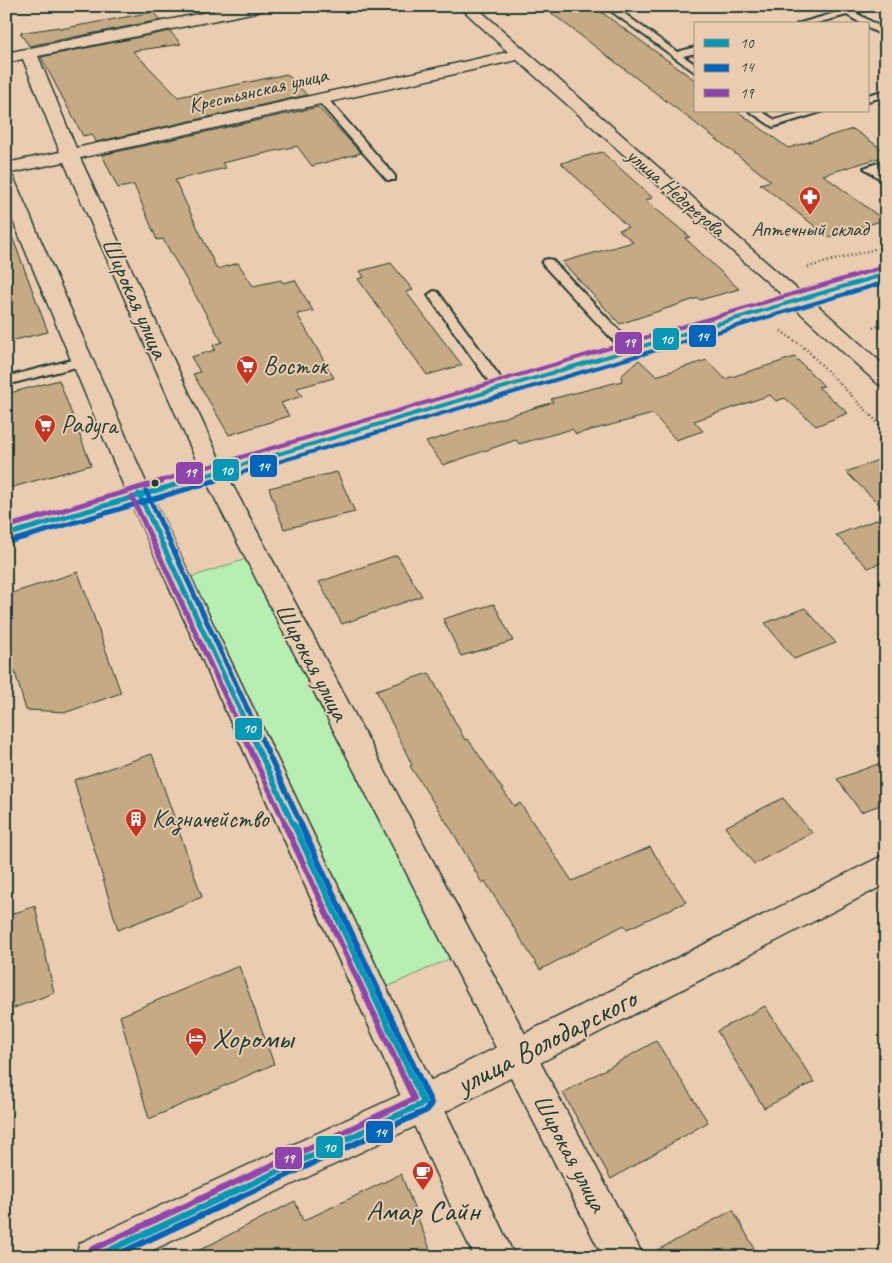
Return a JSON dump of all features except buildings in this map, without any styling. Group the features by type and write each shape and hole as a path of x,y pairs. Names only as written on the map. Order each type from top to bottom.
{"street":[{"path":"6,58 261,6"},
{"name":"улица Недорезова","path":"466,6 886,379"},
{"name":"Широкая улица","path":"28,54 70,155 214,473 624,1257"},
{"name":"Крестьянская улица","path":"6,169 520,54"},
{"path":"6,181 139,494 494,1257"},
{"path":"6,535 797,298 886,274"},
{"name":"улица Володарского","path":"94,1257 424,1103 886,868"}],"lane":[{"path":"608,6 694,69"},
{"path":"809,22 871,6"},
{"path":"848,12 865,22"},
{"path":"870,25 886,34"},
{"path":"675,55 694,50"},
{"path":"870,97 886,93"},
{"path":"322,98 392,178"},
{"path":"755,112 772,124 815,112"},
{"path":"886,163 869,168 886,180"},
{"path":"548,263 629,349"},
{"path":"434,295 500,387"},
{"path":"6,380 83,361"}],"path":[{"path":"808,267 886,246"},
{"path":"872,328 885,324"},
{"path":"806,349 886,431"}],"green space":[{"path":"249,558 451,958 376,992 189,578"}],"transit line":[{"name":"19","path":"6,527 884,267"},
{"name":"10","path":"6,535 886,274"},
{"name":"14","path":"8,542 886,282"},
{"name":"14","path":"112,1257 427,1110 431,1103 146,491"},
{"name":"10","path":"95,1257 424,1103 139,494"},
{"name":"19","path":"91,1250 414,1099 132,497"}],"place":[{"name":"Аптечный склад","path":"810,216"},
{"name":"Восток","path":"247,385"},
{"name":"Радуга","path":"45,444"},
{"name":"Казначейство","path":"136,838"},
{"name":"Хоромы","path":"196,1057"},
{"name":"Амар Сайн","path":"423,1191"}]}
